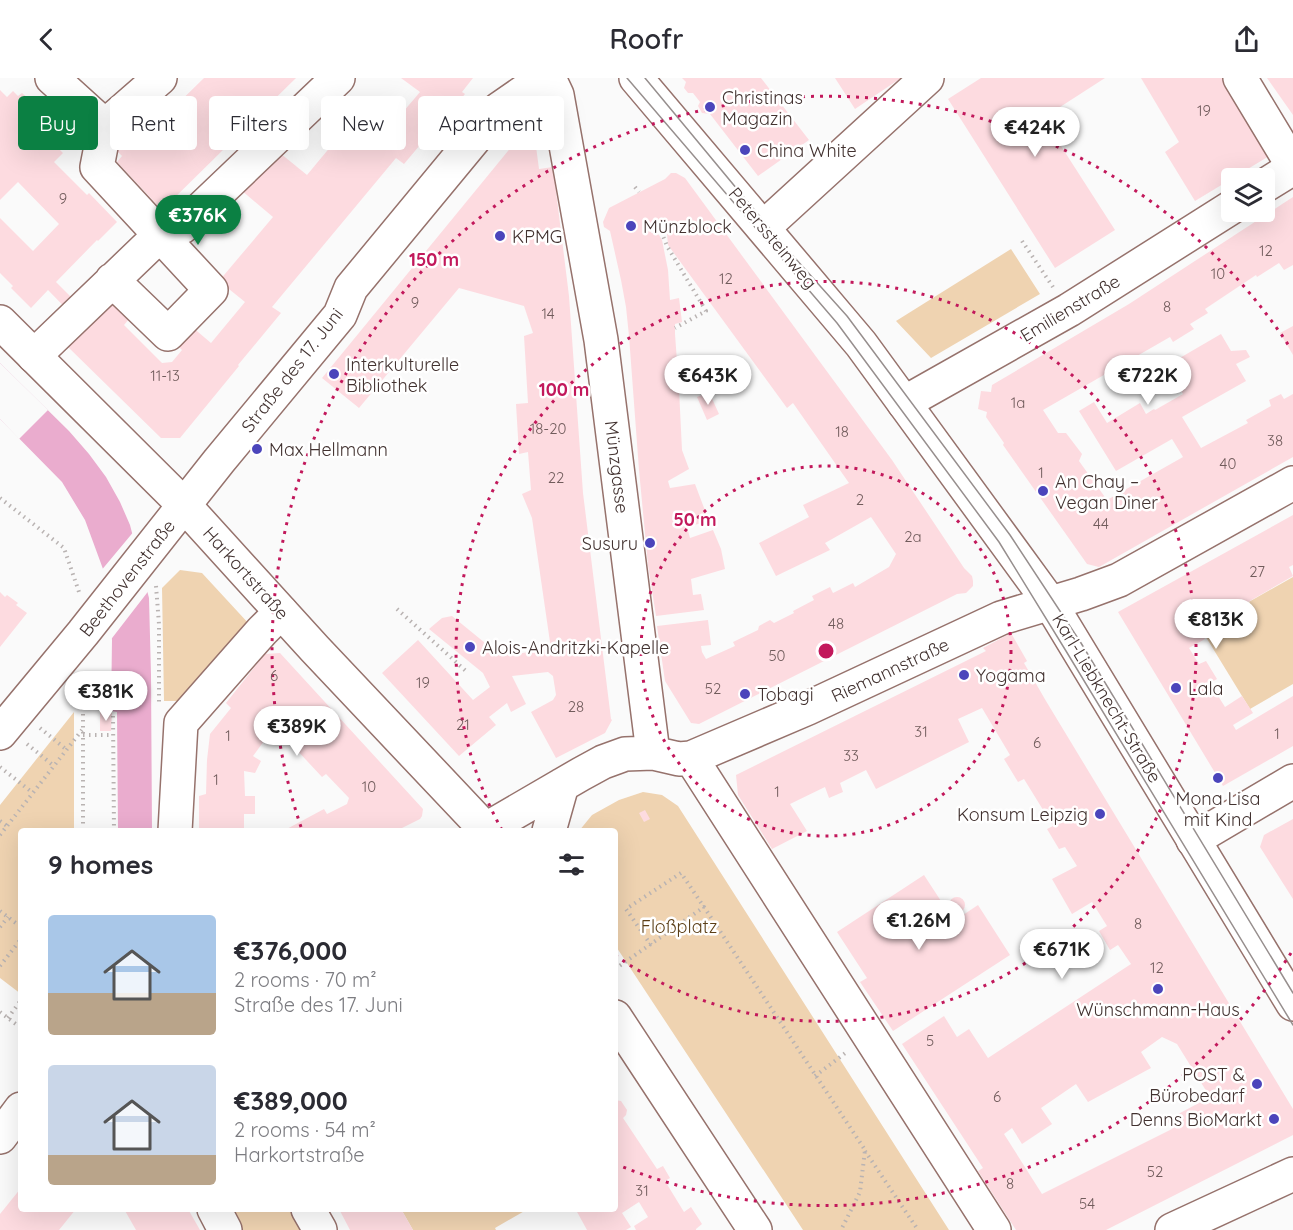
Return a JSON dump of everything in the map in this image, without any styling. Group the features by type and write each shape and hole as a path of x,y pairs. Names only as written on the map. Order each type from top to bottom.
{"street":[{"path":"52,78 105,126"},
{"path":"112,280 168,334 211,290 97,167 105,126 160,78"},
{"path":"34,356 160,235 182,227 338,78"},
{"name":"Straße des 17. Juni","path":"184,505 340,315 351,288 499,109 546,78"},
{"name":"Münzgasse","path":"546,78 557,95 600,333 653,753"},
{"name":"Peterssteinweg","path":"636,78 855,336 904,403"},
{"path":"764,227 927,78"},
{"path":"1240,78 1293,167 1275,179"},
{"name":"Emilienstraße","path":"904,403 1068,310 1221,214"},
{"name":"Harkortstraße","path":"0,322 184,505 315,650 482,828"},
{"name":"Karl-Liebknecht-Straße","path":"904,403 1050,603 1293,1004"},
{"name":"Riemannstraße","path":"691,759 1001,618 1119,580 1293,483"},
{"name":"Beethovenstraße","path":"3,729 83,633 91,600 144,557 184,505"},
{"path":"175,828 181,723 281,612"},
{"path":"490,828 603,762 626,754 653,753 679,759 691,759 994,1230"},
{"path":"1193,840 1293,781"},
{"path":"550,828 562,785"},
{"path":"618,1022 755,1230"},
{"path":"0,1137 18,1113"},
{"path":"1172,1230 1293,1174"},
{"path":"216,1212 225,1230"},
{"path":"310,1212 320,1230"}],"path":[{"path":"635,187 639,192"},
{"path":"659,226 667,246 706,311 675,328"},
{"path":"1022,241 1044,274"},
{"path":"0,498 64,548 91,600 83,633 83,828"},
{"path":"144,557 155,573 159,624 159,706"},
{"path":"397,609 466,671"},
{"path":"113,716 114,828"},
{"path":"3,729 54,766"},
{"path":"0,835 83,730"},
{"path":"83,735 112,735"},
{"path":"0,767 33,793"},
{"path":"0,820 7,826"},
{"path":"651,945 626,909 681,873 918,1230"},
{"path":"618,967 704,907"},
{"path":"0,911 18,925"},
{"path":"0,927 8,917"},
{"path":"0,966 18,943"},
{"path":"8,1018 18,1004"},
{"path":"0,1012 18,1026"},
{"path":"815,1076 868,1035"},
{"path":"848,1230 842,1229 860,1192 865,1150"}],"green space":[{"path":"1011,249 1040,294 931,358 896,321"},
{"path":"180,570 202,573 250,625 186,701 164,701 162,588"},
{"path":"1293,577 1293,684 1250,709 1201,629"},
{"path":"74,712 74,828 18,828 18,992 0,978 0,805"},
{"name":"Floßplatz","path":"643,792 662,795 678,806 949,1230 803,1230 618,950 618,828 581,828 592,815 619,800"},
{"path":"225,1212 301,1212 310,1230 235,1230"},
{"path":"403,1212 523,1212 495,1228 496,1230 413,1230"}],"shaded area":[{"path":"0,363 89,454 106,477 130,525 149,598 152,828 118,828 117,712 111,711 112,640 103,569 85,520 62,482 0,419"}],"pier":[{"path":"0,363 48,410 19,439 0,419"},
{"path":"135,530 150,589 109,642 100,572"}],"building":[{"path":"204,78 296,78 278,96 209,96 209,150 223,150 162,210 117,162 122,156 116,150 197,150 197,96 186,96"},
{"path":"401,78 473,78 462,92 465,94 463,96 418,96 418,147 404,164 396,158 272,307 281,313 180,438 161,438 68,347 86,329 48,290 31,308 0,273 0,218 33,251 59,224 18,182 0,200 0,90 7,97 13,91 18,96 18,150 60,150 63,153 54,162 117,222 56,282 94,320 112,303 129,319 124,325 162,363 172,362 182,350 176,344 191,326 211,343 245,302 219,281 273,217 241,190 274,150 307,175 328,150 406,150 406,108 420,92"},
{"path":"682,78 761,78 809,140 758,176 710,114 702,113 698,106 700,102 693,93 688,93 684,88 686,82"},
{"path":"835,78 901,78 855,109"},
{"path":"981,78 1105,78 1043,118 1115,230 1055,268 948,99"},
{"path":"1141,78 1228,78 1274,153 1249,168 1221,168 1221,185 1195,201 1165,152 1179,142"},
{"path":"1267,78 1293,78 1293,115"},
{"path":"509,150 536,150 539,169 553,167 569,296 583,493 612,720 605,733 556,758 531,712 553,700 556,695 553,676 548,672 512,676 526,704 511,712 507,703 489,717 496,725 459,756 382,673 418,640 473,700 490,687 483,673 429,629 442,618 452,616 501,656 551,649 532,518 522,494 531,490 528,452 519,454 516,404 528,403 524,336 533,333 524,306 459,288 359,408 322,378"},
{"path":"671,173 685,178 892,460 964,568 972,576 973,581 973,586 966,593 957,594 699,724 691,723 665,681 657,626 708,620 711,645 701,646 706,659 735,646 733,642 758,630 759,626 770,620 774,623 794,613 793,611 814,600 812,596 830,587 833,593 853,583 855,587 889,567 896,554 871,517 825,543 830,550 776,576 759,543 809,517 803,505 849,483 793,403 787,408 668,245 669,224 665,222 652,229 651,233 656,233 662,240 668,270 670,300 679,298 682,322 675,324 675,334 682,450 689,469 668,481 670,488 695,484 709,521 687,527 690,538 713,530 721,549 725,569 691,579 693,595 701,594 704,610 656,616 648,565 626,307 610,231 604,227 603,222 609,208 665,179"},
{"path":"1293,197 1293,265 1284,270 1279,263 1257,277 1256,275 1205,309 1208,313 1190,324 1194,329 1173,342 1170,337 1043,410 1058,433 1066,433 1082,454 1079,461 1107,500 1183,457 1172,439 1116,471 1079,411 1094,402 1107,423 1140,403 1146,414 1155,410 1183,394 1166,366 1221,334 1231,351 1246,350 1250,357 1236,364 1246,381 1182,417 1201,448 1248,423 1246,420 1271,406 1269,400 1281,394 1284,399 1293,394 1293,457 1099,567 1087,564 1003,445 1004,443 986,417 987,412 978,409 981,391 991,392 992,385 1129,304 1255,222 1275,222 1275,209"},
{"path":"1293,326 1293,355 1280,333"},
{"path":"709,392 719,414 707,420 697,397"},
{"path":"1293,515 1293,565 1289,567 1293,576 1210,624 1205,615 1195,621 1205,639 1189,648 1199,664 1206,661 1217,679 1210,683 1225,707 1242,696 1253,713 1233,725 1236,730 1293,696 1293,746 1223,786 1118,612"},
{"path":"0,592 18,603 16,605 27,613 0,647"},
{"path":"1011,633 1027,661 1024,663 1046,701 1293,1109 1293,1135 1106,1230 1016,1230 978,1171 983,1168 902,1044 944,1016 957,1037 969,1029 988,1058 1131,964 1118,945 1110,950 1099,931 1107,926 1092,902 1072,914 1052,879 1077,866 1065,847 1059,849 1047,829 1053,826 1024,779 1018,782 1004,759 1010,755 982,708 958,719 969,742 876,789 866,770 840,783 843,792 829,798 825,787 790,804 807,831 772,849 738,795 736,775 986,651 983,648","holes":["1162,1037 1177,1044 1210,1097 1167,1120 1172,1129 1042,1194 1004,1134 1012,1128 1022,1144 1052,1124 1041,1108 1076,1084 1088,1102 1151,1068 1141,1052"]},
{"path":"280,653 423,809 420,819 402,828 289,828 324,809 327,814 347,804 349,798 326,774 322,777 280,732 292,720 285,712 253,756 261,761 255,773 244,771 245,796 255,796 255,814 244,814 244,828 199,828 199,796 206,794 210,734 231,708 226,703 265,654"},
{"path":"100,712 112,713 111,731 100,731"},
{"path":"645,810 650,819 644,822 639,813"},
{"path":"1293,819 1293,899 1260,847 1264,835"},
{"path":"924,875 954,921 978,905 1010,955 893,1031 860,982 867,978 837,932"},
{"path":"957,897 963,899 965,905 963,911 957,913 951,911 949,905 951,899"},
{"path":"618,1100 621,1101 627,1110 623,1118 657,1169 663,1166 670,1178 665,1181 684,1212 691,1207 702,1224 696,1230 636,1230 634,1226 648,1217 639,1202 622,1213 631,1227 626,1230 587,1230 577,1212 618,1212"},
{"path":"18,1192 18,1212 74,1212 59,1230 0,1230 0,1214"},
{"path":"126,1212 190,1212 200,1230 136,1230"},
{"path":"341,1212 403,1212 413,1230 350,1230"}],"tram line":[{"path":"627,78 837,323 999,542 1293,1025"},
{"path":"645,78 786,248 847,316 1010,535 1081,643 1293,993"}],"place":[{"name":"Christinas Magazin","path":"710,107"},
{"name":"China White","path":"745,150"},
{"name":"Münzblock","path":"631,226"},
{"name":"KPMG","path":"500,236"},
{"name":"Interkulturelle Bibliothek","path":"334,374"},
{"name":"Max Hellmann","path":"257,449"},
{"name":"An Chay – Vegan Diner","path":"1043,491"},
{"name":"Susuru","path":"650,543"},
{"name":"Alois-Andritzki-Kapelle","path":"470,647"},
{"name":"Yogama","path":"964,675"},
{"name":"Lala","path":"1176,688"},
{"name":"Tobagi","path":"745,694"},
{"name":"Mona Lisa mit Kind","path":"1218,778"},
{"name":"Konsum Leipzig","path":"1100,814"},
{"name":"Wünschmann-Haus","path":"1158,989"},
{"name":"POST & Bürobedarf","path":"1257,1084"},
{"name":"Denns BioMarkt","path":"1274,1119"}]}
